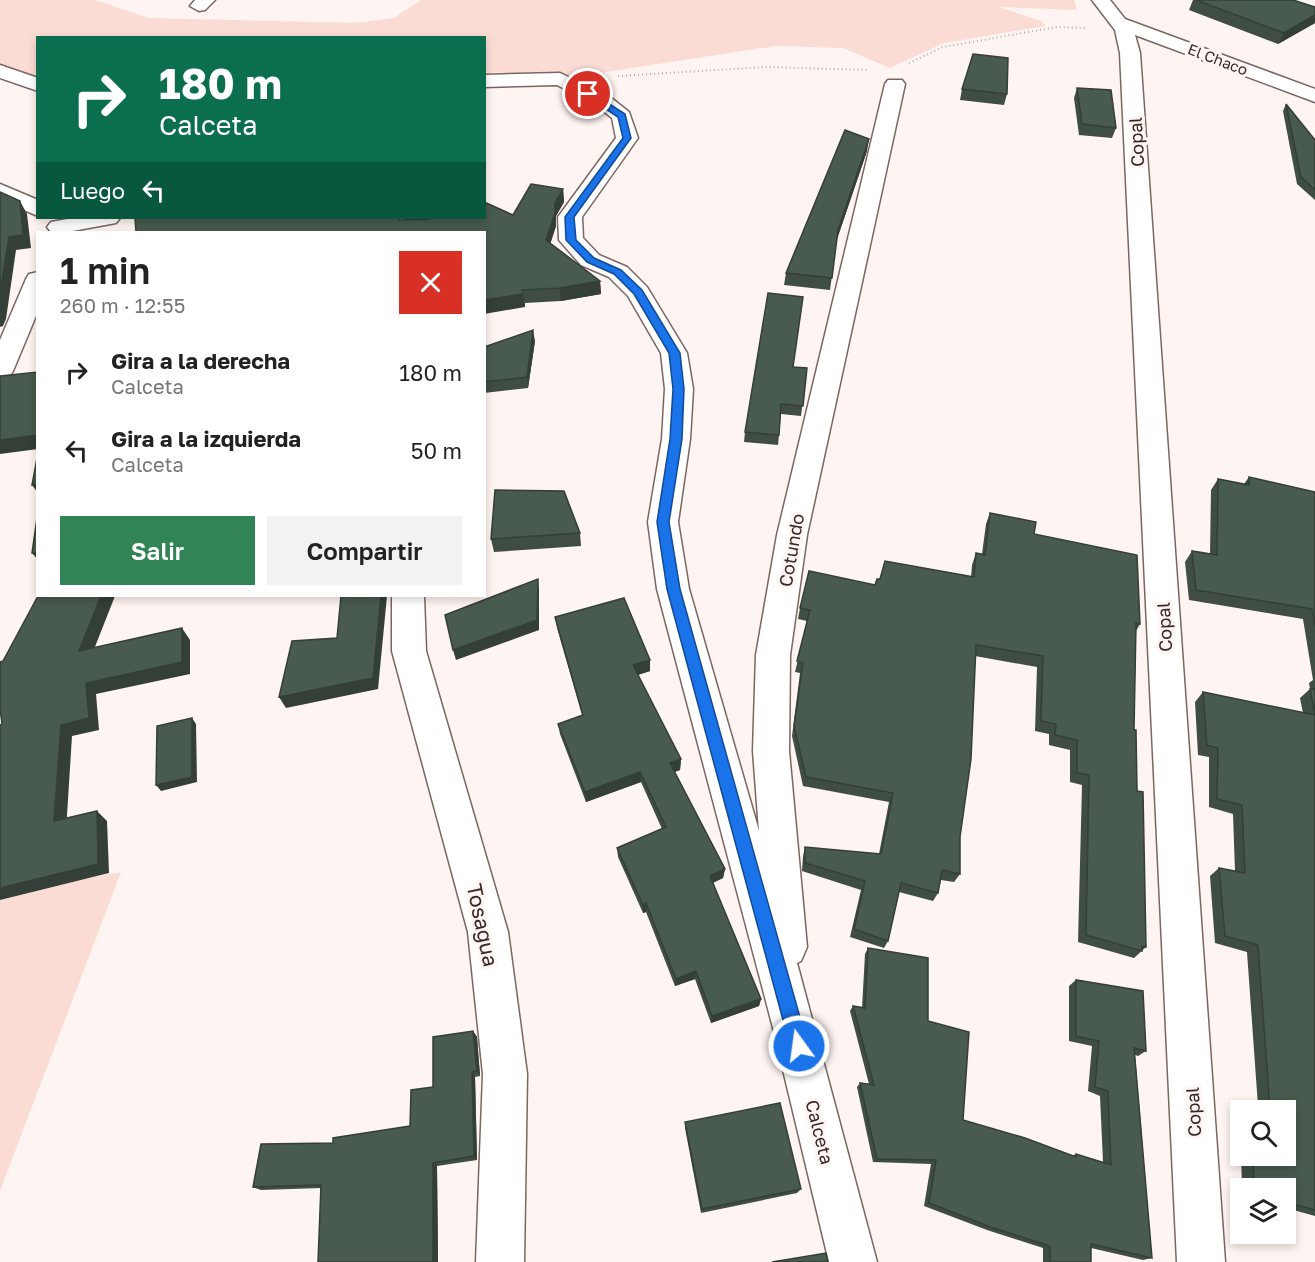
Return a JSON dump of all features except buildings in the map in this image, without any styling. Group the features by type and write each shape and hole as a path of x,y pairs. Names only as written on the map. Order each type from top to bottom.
{"street":[{"name":"El Chaco","path":"1115,18 1315,96"},
{"name":"Copal","path":"1115,18 1130,53 1201,1262"},
{"path":"0,71 36,84"},
{"name":"Cotundo","path":"794,1024 771,751 773,655 792,535 889,74"},
{"name":"Calceta","path":"486,81 560,79 603,101 622,116 627,138 570,217 571,240 590,260 618,272 638,292 674,353 679,389 676,439 663,522 673,589 794,1024 853,1262"},
{"path":"0,191 36,208"},
{"path":"55,226 101,219"},
{"path":"0,371 36,284"},
{"name":"Tosagua","path":"408,597 409,651 488,932 505,1074 500,1262"}],"path":[{"path":"560,79 766,67 889,74 943,46 1115,18"}],"shaded area":[{"path":"0,0 95,0 149,18 355,23 394,18 421,0 1074,0 1077,10 999,7 1041,21 1045,26 944,43 890,68 843,48 776,46 560,79 496,72 486,74 486,36 36,36 36,77 0,64"},
{"path":"121,872 0,1191 0,894"}],"route":[{"path":"588,94 603,101 622,116 627,138 570,217 571,240 590,260 618,272 638,292 674,353 679,389 676,439 663,522 673,589 799,1046"}]}
